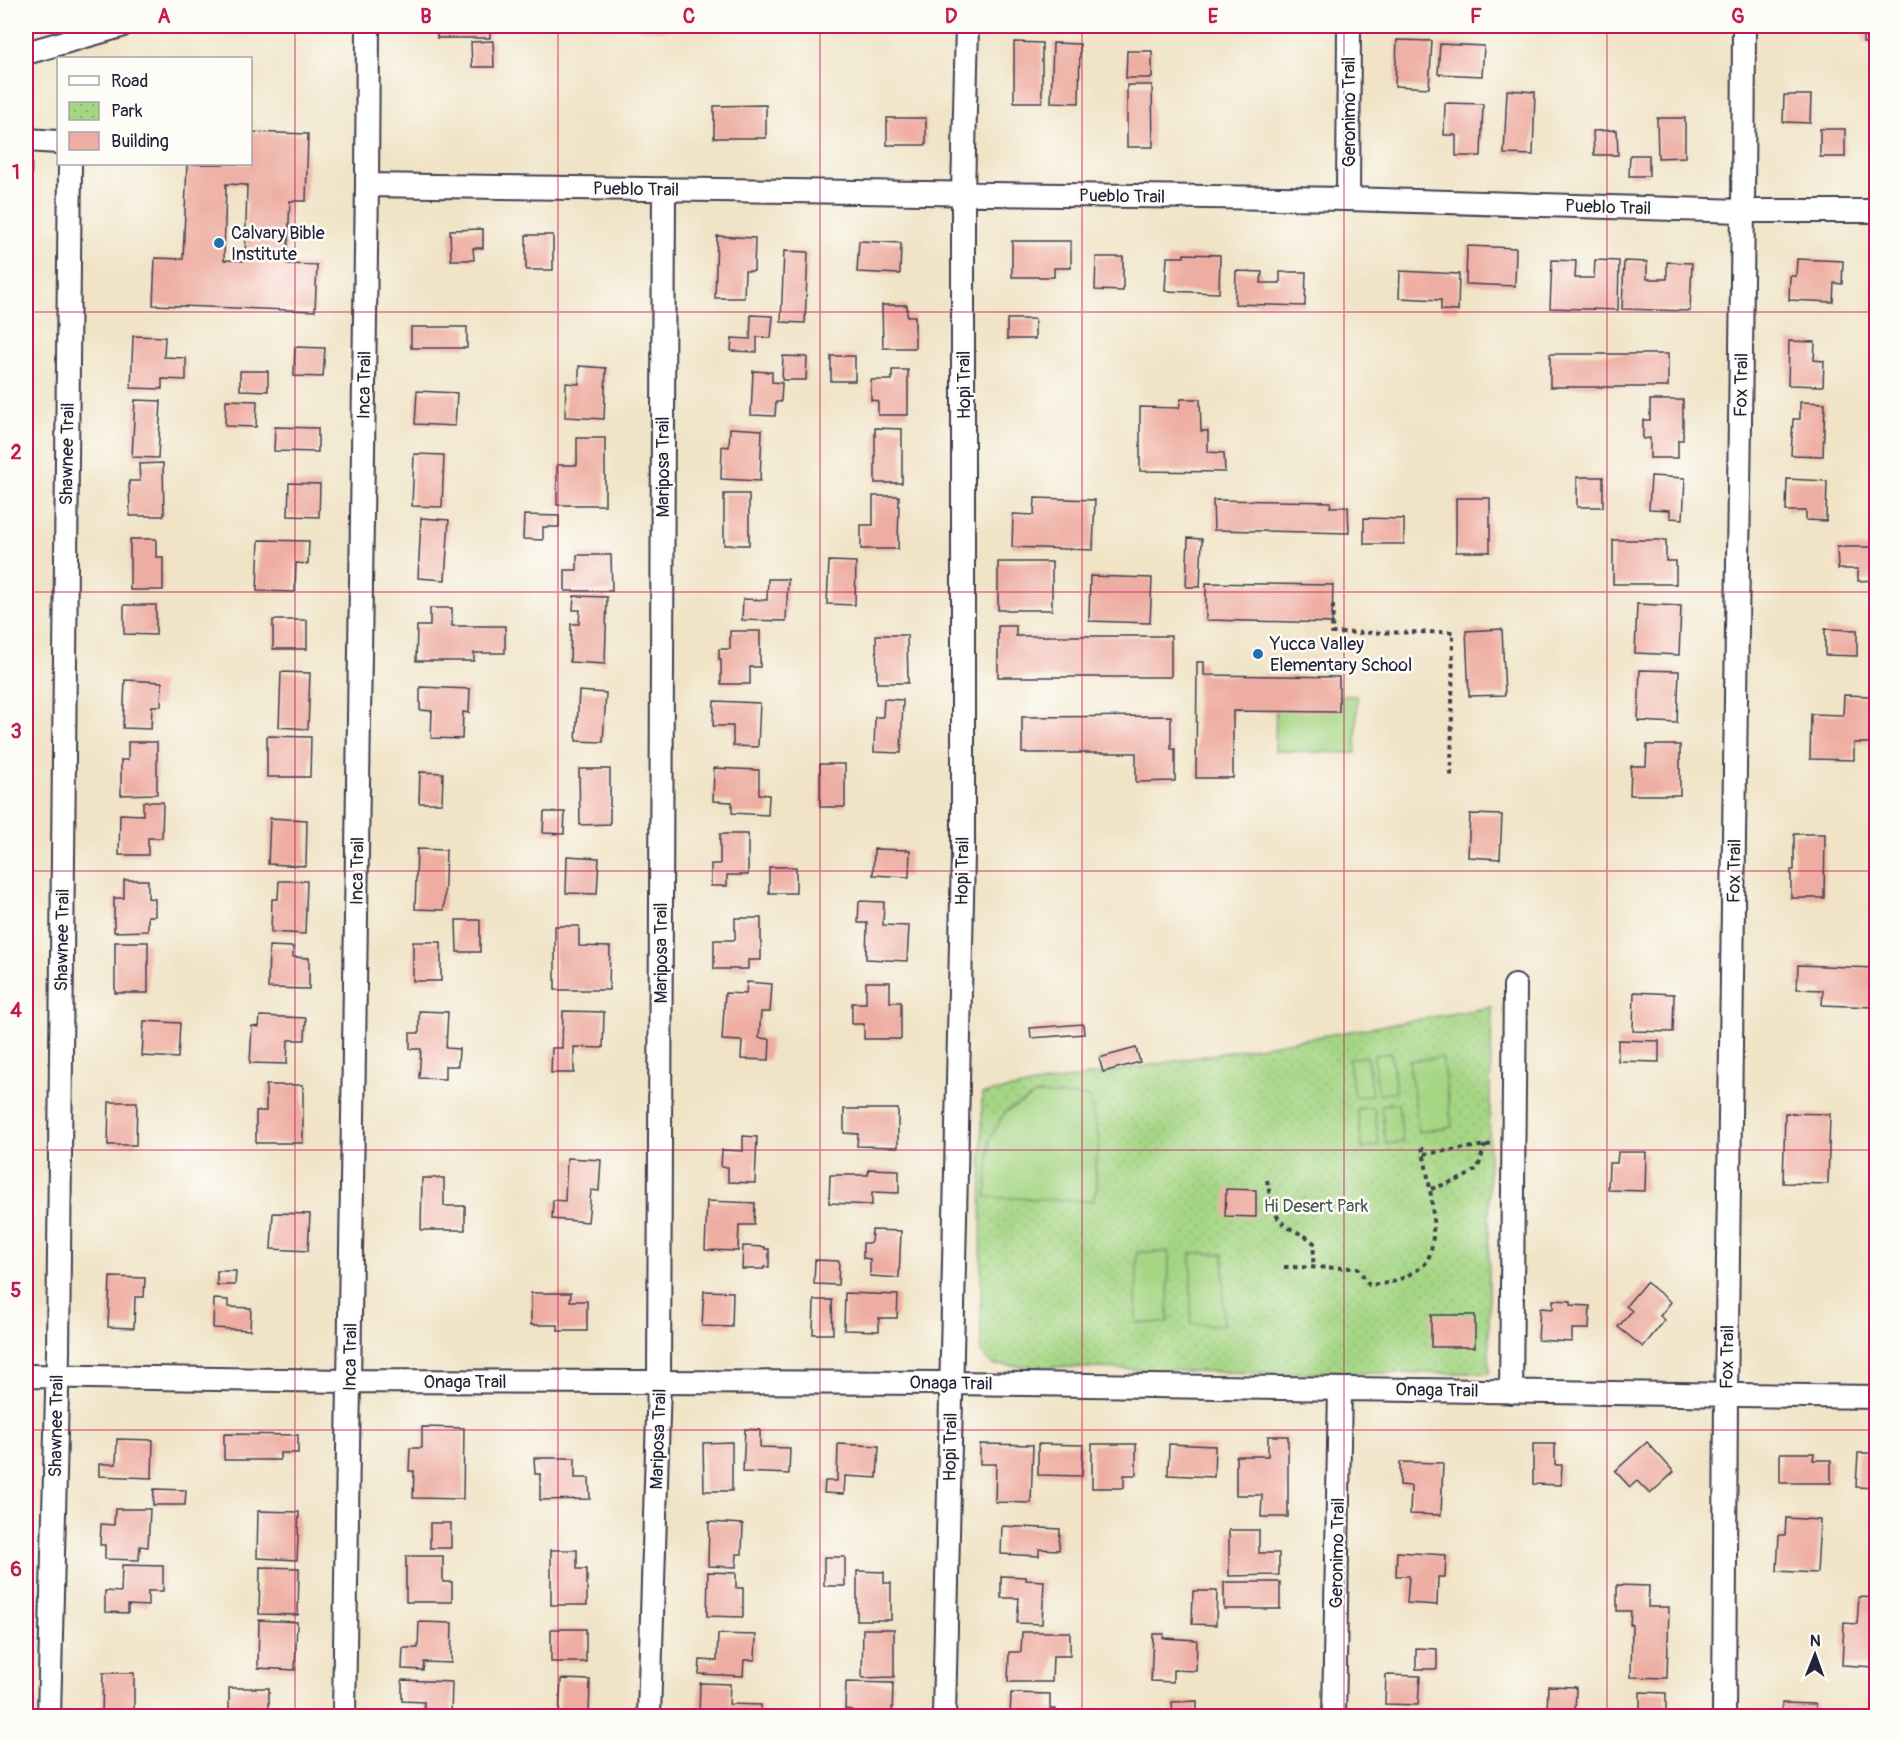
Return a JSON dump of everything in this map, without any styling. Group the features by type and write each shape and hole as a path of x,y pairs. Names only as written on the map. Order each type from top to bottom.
{"street":[{"path":"26,53 68,50 122,26"},
{"name":"Inca Trail","path":"344,1716 368,26"},
{"name":"Hopi Trail","path":"944,1716 963,842 963,193 967,26"},
{"name":"Geronimo Trail","path":"1348,199 1349,26"},
{"name":"Fox Trail","path":"1724,1716 1744,26"},
{"path":"26,140 57,142"},
{"name":"Shawnee Trail","path":"50,1716 58,1377 70,165"},
{"name":"Pueblo Trail","path":"367,185 1348,199 1743,212 1876,211"},
{"name":"Mariposa Trail","path":"650,1716 659,1382 664,189"},
{"path":"1511,1392 1515,986"},
{"name":"Onaga Trail","path":"26,1376 349,1381 952,1383 1876,1397"},
{"name":"Geronimo Trail","path":"1334,1716 1340,1389"}],"path":[{"path":"1333,604 1332,633 1453,632 1451,779"},
{"path":"1424,1154 1515,1142"},
{"path":"1431,1189 1463,1178 1478,1168 1485,1145"},
{"path":"1284,1267 1358,1268 1369,1285 1393,1282 1427,1263 1433,1241 1431,1189 1422,1147"},
{"path":"1267,1180 1272,1207 1284,1225 1306,1235 1314,1243 1313,1268"}],"green space":[{"path":"1276,694 1357,696 1356,753 1275,751"},
{"name":"Hi Desert Park","path":"1492,1007 1489,1144 1489,1373 1262,1373 993,1365 981,1352 982,1094"},
{"path":"1391,1053 1396,1092 1378,1095 1374,1055"},
{"path":"1367,1056 1372,1095 1354,1097 1349,1059"},
{"path":"1442,1057 1452,1127 1419,1132 1409,1061"},
{"path":"1037,1094 1089,1097 1099,1141 1095,1168 1097,1187 1092,1201 986,1197 990,1139 1005,1112"},
{"path":"1398,1103 1403,1142 1386,1144 1381,1105"},
{"path":"1374,1107 1379,1145 1362,1148 1357,1109"},
{"path":"1137,1252 1169,1252 1168,1323 1136,1323"},
{"path":"1191,1253 1224,1254 1223,1325 1191,1324"}],"building":[{"path":"437,26 490,26 490,38 437,38"},
{"path":"640,26 666,26 666,31 640,29"},
{"path":"1863,26 1876,26 1876,43 1863,43"},
{"path":"1397,40 1432,41 1429,88 1395,86"},
{"path":"493,41 494,67 472,67 471,42"},
{"path":"1014,42 1042,43 1042,102 1014,102"},
{"path":"1053,43 1080,44 1079,103 1051,102"},
{"path":"1440,44 1484,46 1482,76 1438,74"},
{"path":"1127,51 1152,51 1152,78 1126,78"},
{"path":"1127,85 1152,85 1153,147 1127,147"},
{"path":"1507,90 1535,92 1533,155 1504,154"},
{"path":"1784,95 1811,95 1810,123 1783,122"},
{"path":"1445,103 1483,104 1481,156 1456,156 1456,135 1444,135"},
{"path":"766,105 766,138 714,138 714,106"},
{"path":"887,118 926,118 926,145 887,145"},
{"path":"1657,118 1685,118 1685,157 1658,158"},
{"path":"1820,129 1845,129 1845,157 1820,157"},
{"path":"1617,130 1618,155 1594,155 1593,131"},
{"path":"252,132 308,134 306,201 290,201 287,264 317,265 315,311 153,305 155,258 183,259 187,165 252,165","holes":["226,184 247,185 245,261 224,260"]},
{"path":"1630,155 1649,155 1649,176 1629,176"},
{"path":"26,157 32,157 27,301 26,301"},
{"path":"483,229 483,248 473,248 474,260 451,260 450,230"},
{"path":"526,235 553,235 553,270 526,270"},
{"path":"717,236 755,238 754,271 745,271 744,298 715,298"},
{"path":"859,241 901,243 900,274 857,272"},
{"path":"1012,241 1071,241 1071,268 1054,268 1054,277 1012,277"},
{"path":"1467,246 1516,248 1515,286 1466,284"},
{"path":"784,251 808,252 805,323 781,322"},
{"path":"1184,254 1220,255 1219,293 1165,291 1167,257 1184,257"},
{"path":"1096,257 1123,257 1123,291 1095,290"},
{"path":"1797,259 1843,261 1842,284 1834,283 1833,302 1789,300 1790,276 1796,276"},
{"path":"1874,259 1876,260 1876,294 1872,294"},
{"path":"1552,260 1576,261 1575,278 1594,278 1595,260 1619,261 1618,310 1550,308"},
{"path":"1624,261 1647,262 1647,279 1667,279 1667,262 1692,263 1690,311 1622,309"},
{"path":"1236,271 1262,272 1261,283 1280,283 1280,272 1306,272 1305,306 1235,304"},
{"path":"1400,271 1459,274 1458,311 1441,310 1441,300 1399,298"},
{"path":"882,305 907,305 907,316 915,316 915,348 883,348"},
{"path":"751,315 773,316 771,338 757,337 757,352 731,351 732,338 750,339"},
{"path":"1007,319 1035,319 1035,339 1007,339"},
{"path":"411,327 467,327 467,348 411,348"},
{"path":"133,336 165,337 164,357 186,358 186,380 162,379 162,389 131,388"},
{"path":"1789,341 1815,342 1814,360 1824,361 1823,386 1788,385"},
{"path":"295,347 325,348 323,377 294,376"},
{"path":"1550,354 1668,354 1668,387 1550,387"},
{"path":"783,356 807,357 806,380 782,380"},
{"path":"831,356 855,356 855,381 831,381"},
{"path":"579,366 606,368 604,419 565,417 566,383 579,384"},
{"path":"892,370 908,370 908,415 878,415 878,401 871,400 871,380 892,380"},
{"path":"240,371 268,371 268,391 240,390"},
{"path":"753,371 772,372 772,382 782,383 781,402 776,402 775,416 751,415"},
{"path":"417,391 457,393 455,426 415,424"},
{"path":"1181,399 1200,399 1201,431 1208,431 1208,452 1224,453 1225,472 1140,471 1140,407 1179,408"},
{"path":"135,400 161,401 158,458 132,457"},
{"path":"226,400 257,401 256,427 225,426"},
{"path":"1650,400 1683,400 1683,440 1678,440 1678,458 1650,458 1650,438 1643,439 1643,420 1650,420"},
{"path":"1800,402 1825,403 1823,456 1791,455 1793,419 1800,419"},
{"path":"275,427 318,428 318,452 274,451"},
{"path":"730,428 762,430 760,481 721,479 722,446 729,447"},
{"path":"875,428 902,429 902,483 875,483"},
{"path":"577,438 605,438 605,505 557,505 557,465 577,465"},
{"path":"414,454 444,455 442,507 412,506"},
{"path":"163,463 164,516 130,516 129,481 140,481 139,464"},
{"path":"1651,476 1685,478 1683,519 1670,518 1670,510 1649,509"},
{"path":"1577,477 1603,477 1603,507 1577,507"},
{"path":"1787,479 1827,481 1826,521 1806,520 1806,511 1786,511"},
{"path":"289,483 320,484 319,517 288,516"},
{"path":"724,494 749,494 749,545 724,545"},
{"path":"873,496 899,496 898,549 861,549 861,525 873,525"},
{"path":"1035,498 1095,500 1093,550 1012,547 1013,514 1034,515"},
{"path":"1456,498 1490,498 1490,552 1456,552"},
{"path":"1213,500 1331,502 1330,507 1348,507 1349,533 1214,530"},
{"path":"524,515 559,516 559,527 543,527 543,540 523,539"},
{"path":"421,518 449,520 445,580 418,578"},
{"path":"1364,518 1404,519 1404,544 1364,544"},
{"path":"1188,538 1202,539 1200,587 1186,587"},
{"path":"130,539 156,539 156,557 163,557 163,590 130,590"},
{"path":"259,540 309,541 308,564 296,563 295,592 257,591"},
{"path":"1613,540 1666,540 1666,561 1676,561 1676,584 1613,584"},
{"path":"1837,547 1876,547 1876,580 1858,581 1858,569 1838,569"},
{"path":"577,555 611,555 612,591 565,591 565,570 577,570"},
{"path":"829,561 856,562 855,605 827,604"},
{"path":"998,562 1052,562 1052,610 998,610"},
{"path":"1090,576 1152,578 1150,623 1089,621"},
{"path":"768,579 788,579 786,621 742,620 743,599 767,600"},
{"path":"1206,583 1333,585 1332,623 1206,620"},
{"path":"574,596 607,597 605,664 570,662 571,624 579,624 580,610 573,610"},
{"path":"1637,604 1681,606 1679,655 1635,653"},
{"path":"124,605 156,605 156,635 124,634"},
{"path":"430,608 452,608 452,626 505,626 505,653 474,653 474,661 416,661 417,626 430,626"},
{"path":"273,620 307,620 307,649 273,649"},
{"path":"998,626 1016,626 1016,636 1171,636 1171,677 998,677"},
{"path":"1502,629 1505,695 1469,696 1466,631"},
{"path":"1825,629 1857,630 1857,656 1825,655"},
{"path":"730,631 760,631 760,667 750,667 750,684 721,684 719,649 730,649"},
{"path":"876,635 907,635 908,683 877,683"},
{"path":"1197,662 1204,662 1204,675 1339,677 1339,712 1233,711 1233,778 1196,778"},
{"path":"1640,670 1679,671 1677,723 1638,721"},
{"path":"281,672 310,673 308,729 279,727"},
{"path":"125,680 162,682 161,706 152,706 151,729 123,728"},
{"path":"420,687 470,689 469,713 463,712 462,739 431,738 432,711 420,710"},
{"path":"579,691 606,693 603,742 576,741"},
{"path":"1844,695 1871,696 1869,743 1854,743 1854,760 1810,759 1811,714 1843,715"},
{"path":"884,699 903,700 901,753 874,752 875,717 883,717"},
{"path":"714,701 760,703 758,747 733,746 733,726 713,726"},
{"path":"1171,716 1171,749 1175,749 1175,781 1136,782 1136,753 1022,753 1022,717"},
{"path":"267,736 311,737 310,777 267,777"},
{"path":"128,742 157,742 157,794 121,795 121,760 128,760"},
{"path":"1647,745 1680,745 1680,795 1630,795 1631,766 1646,766"},
{"path":"820,764 845,764 845,807 820,807"},
{"path":"714,768 759,770 759,794 769,795 768,815 732,813 732,802 713,801"},
{"path":"579,769 610,769 610,824 580,825"},
{"path":"420,772 443,773 442,803 419,803"},
{"path":"143,802 163,802 162,838 148,838 148,855 119,855 120,814 143,815"},
{"path":"544,812 565,812 564,834 543,833"},
{"path":"1470,814 1502,815 1500,859 1468,857"},
{"path":"270,818 307,820 306,866 268,864"},
{"path":"720,834 748,834 748,875 727,875 727,886 711,886 711,864 720,864"},
{"path":"1794,834 1825,834 1824,898 1791,898"},
{"path":"417,849 446,850 444,910 415,909"},
{"path":"874,849 910,850 909,877 873,875"},
{"path":"567,856 599,858 597,894 566,893"},
{"path":"769,867 796,867 796,893 769,893"},
{"path":"124,880 148,880 148,898 155,899 155,916 148,916 148,931 114,932 114,898 124,898"},
{"path":"279,881 307,881 305,934 271,932 272,899 278,899"},
{"path":"859,901 884,902 883,925 909,926 907,961 866,959 867,923 858,923"},
{"path":"735,918 761,918 761,960 748,960 748,969 714,969 714,940 735,940"},
{"path":"456,920 480,920 480,952 457,952"},
{"path":"555,926 579,926 579,946 610,947 609,990 555,990"},
{"path":"115,942 148,942 148,993 115,993"},
{"path":"413,942 441,942 441,981 413,981"},
{"path":"269,946 293,947 293,957 309,958 309,989 268,988"},
{"path":"1798,965 1875,968 1873,1007 1822,1005 1823,990 1797,989"},
{"path":"747,982 772,984 770,1012 761,1012 759,1038 770,1039 769,1060 741,1059 742,1041 722,1040 725,993 746,994"},
{"path":"866,982 890,982 890,1002 901,1002 901,1039 864,1039 864,1024 852,1024 852,1003 866,1003"},
{"path":"1634,992 1674,994 1673,1032 1633,1031"},
{"path":"419,1011 448,1012 446,1048 459,1049 458,1066 445,1066 445,1079 419,1078 421,1049 410,1049 410,1033 419,1033"},
{"path":"563,1011 604,1012 603,1048 574,1047 574,1073 551,1073 552,1048 562,1048"},
{"path":"260,1016 306,1018 305,1040 288,1040 287,1064 250,1063 252,1026 259,1027"},
{"path":"144,1021 180,1023 178,1058 142,1056"},
{"path":"1083,1024 1084,1034 1031,1038 1030,1028"},
{"path":"1618,1040 1659,1041 1659,1062 1618,1061"},
{"path":"1136,1048 1140,1062 1103,1072 1099,1058"},
{"path":"266,1085 303,1085 303,1143 256,1143 256,1111 266,1111"},
{"path":"109,1102 137,1102 136,1145 108,1145"},
{"path":"844,1109 898,1109 898,1147 857,1146 858,1134 844,1133"},
{"path":"1785,1113 1830,1114 1828,1184 1783,1183"},
{"path":"743,1136 757,1137 755,1183 728,1182 728,1167 721,1167 722,1150 743,1151"},
{"path":"1618,1152 1646,1152 1645,1191 1608,1190 1609,1163 1617,1163"},
{"path":"567,1158 601,1160 599,1191 591,1190 588,1222 552,1219 553,1200 565,1201"},
{"path":"869,1169 899,1170 899,1193 872,1192 872,1205 829,1203 830,1175 868,1175"},
{"path":"422,1178 444,1178 444,1206 465,1206 465,1230 421,1230"},
{"path":"1226,1189 1256,1190 1256,1217 1225,1216"},
{"path":"707,1201 755,1203 754,1225 739,1225 738,1251 705,1250"},
{"path":"273,1213 310,1214 308,1251 271,1249"},
{"path":"872,1230 901,1231 899,1278 870,1276 870,1259 863,1258 863,1243 871,1243"},
{"path":"743,1246 769,1249 769,1267 742,1269"},
{"path":"815,1260 839,1261 838,1285 814,1284"},
{"path":"217,1271 236,1271 235,1285 217,1285"},
{"path":"110,1277 145,1278 144,1297 135,1297 134,1328 108,1327"},
{"path":"1646,1282 1671,1302 1660,1316 1665,1320 1643,1347 1618,1327 1632,1311 1626,1306"},
{"path":"704,1291 733,1292 732,1327 702,1326"},
{"path":"531,1293 571,1293 570,1301 587,1301 587,1331 558,1331 558,1325 531,1325"},
{"path":"845,1293 898,1295 897,1318 879,1318 879,1331 844,1330"},
{"path":"214,1299 228,1300 228,1307 251,1308 250,1330 213,1328"},
{"path":"814,1300 832,1300 833,1334 813,1334"},
{"path":"1553,1300 1571,1301 1571,1305 1590,1306 1589,1329 1572,1329 1572,1342 1538,1340 1540,1308 1553,1309"},
{"path":"1431,1315 1475,1315 1475,1347 1431,1347"},
{"path":"422,1427 464,1428 463,1499 413,1498 414,1471 409,1471 410,1448 422,1448"},
{"path":"745,1429 760,1430 760,1447 790,1448 789,1474 743,1472"},
{"path":"224,1434 298,1435 298,1453 280,1453 280,1460 224,1460"},
{"path":"1268,1436 1288,1436 1288,1517 1261,1517 1262,1495 1236,1495 1236,1456 1268,1456"},
{"path":"117,1439 153,1440 152,1478 99,1476 99,1464 116,1464"},
{"path":"732,1442 732,1491 704,1491 703,1443"},
{"path":"1647,1442 1674,1472 1650,1494 1637,1481 1630,1487 1615,1471"},
{"path":"838,1444 879,1446 877,1478 845,1476 844,1494 824,1493 825,1481 837,1481"},
{"path":"980,1444 1033,1445 1031,1503 995,1502 996,1464 980,1464"},
{"path":"1038,1444 1083,1445 1082,1476 1038,1475"},
{"path":"1092,1444 1136,1444 1136,1475 1124,1475 1124,1488 1092,1488"},
{"path":"1169,1444 1215,1446 1214,1477 1168,1475"},
{"path":"1533,1444 1555,1444 1555,1465 1562,1465 1561,1485 1533,1484"},
{"path":"1780,1453 1814,1453 1813,1460 1831,1460 1831,1483 1780,1483"},
{"path":"1858,1453 1876,1453 1876,1488 1856,1487"},
{"path":"534,1458 575,1458 575,1478 589,1478 590,1499 540,1500 540,1474 535,1474"},
{"path":"1400,1462 1443,1463 1441,1515 1410,1514 1411,1486 1400,1485"},
{"path":"154,1489 186,1490 185,1505 153,1505"},
{"path":"115,1509 150,1509 148,1547 140,1546 139,1560 105,1559 105,1545 100,1545 101,1524 114,1525"},
{"path":"258,1511 299,1512 297,1560 257,1558"},
{"path":"1786,1518 1820,1520 1817,1573 1777,1571 1779,1535 1785,1535"},
{"path":"709,1522 743,1524 742,1554 737,1554 736,1567 708,1566"},
{"path":"430,1523 451,1523 451,1548 430,1548"},
{"path":"1002,1526 1060,1529 1059,1550 1039,1549 1039,1556 1001,1554"},
{"path":"1229,1530 1259,1530 1259,1553 1279,1553 1279,1575 1229,1576"},
{"path":"551,1550 577,1550 577,1569 587,1569 587,1605 551,1605"},
{"path":"1397,1552 1446,1555 1445,1577 1438,1577 1437,1605 1407,1603 1409,1576 1396,1576"},
{"path":"406,1556 443,1556 443,1582 452,1582 452,1602 406,1602"},
{"path":"824,1557 845,1557 845,1586 824,1586"},
{"path":"122,1565 163,1566 163,1591 148,1591 148,1606 128,1605 128,1613 105,1612 105,1591 121,1592"},
{"path":"260,1567 299,1568 298,1615 259,1614"},
{"path":"857,1571 884,1572 884,1583 891,1583 891,1620 857,1620"},
{"path":"708,1572 736,1573 736,1588 743,1588 743,1617 707,1616"},
{"path":"1001,1576 1026,1577 1026,1580 1044,1581 1042,1624 1017,1623 1019,1598 1001,1598"},
{"path":"1224,1582 1280,1582 1280,1609 1224,1609"},
{"path":"1617,1585 1649,1586 1648,1607 1669,1607 1667,1678 1631,1677 1631,1611 1617,1611"},
{"path":"1193,1591 1217,1591 1216,1625 1192,1624"},
{"path":"1859,1597 1876,1598 1874,1667 1842,1665 1844,1623 1857,1624"},
{"path":"259,1620 297,1622 295,1670 258,1668"},
{"path":"419,1622 452,1623 451,1663 424,1662 423,1670 402,1669 403,1648 418,1648"},
{"path":"551,1629 586,1629 586,1662 551,1662"},
{"path":"863,1629 894,1629 894,1677 862,1678"},
{"path":"1022,1632 1070,1632 1070,1656 1053,1656 1052,1682 1008,1682 1009,1652 1021,1652"},
{"path":"718,1634 756,1635 755,1660 744,1660 743,1676 699,1674 700,1660 717,1661"},
{"path":"1153,1634 1164,1634 1163,1638 1197,1640 1196,1671 1173,1670 1173,1682 1151,1681"},
{"path":"1416,1648 1437,1649 1437,1669 1416,1669"},
{"path":"103,1673 134,1673 134,1716 102,1716"},
{"path":"1386,1675 1420,1676 1418,1705 1385,1704"},
{"path":"561,1679 590,1680 589,1716 559,1716"},
{"path":"402,1680 452,1682 451,1716 424,1716 424,1702 402,1701"},
{"path":"846,1682 893,1683 892,1716 852,1716 852,1710 845,1709"},
{"path":"700,1683 730,1684 729,1704 761,1705 761,1716 699,1716"},
{"path":"1548,1686 1576,1687 1575,1716 1547,1716"},
{"path":"229,1688 269,1688 269,1710 229,1709"},
{"path":"1640,1692 1666,1693 1666,1716 1640,1716"},
{"path":"1011,1693 1050,1694 1050,1709 1056,1709 1055,1716 1010,1716"},
{"path":"1197,1701 1197,1716 1173,1716 1172,1702"},
{"path":"1782,1703 1816,1704 1816,1714 1828,1714 1828,1716 1782,1716"}],"place":[{"name":"Calvary Bible Institute","path":"219,243"},
{"name":"Yucca Valley Elementary School","path":"1258,654"}]}
